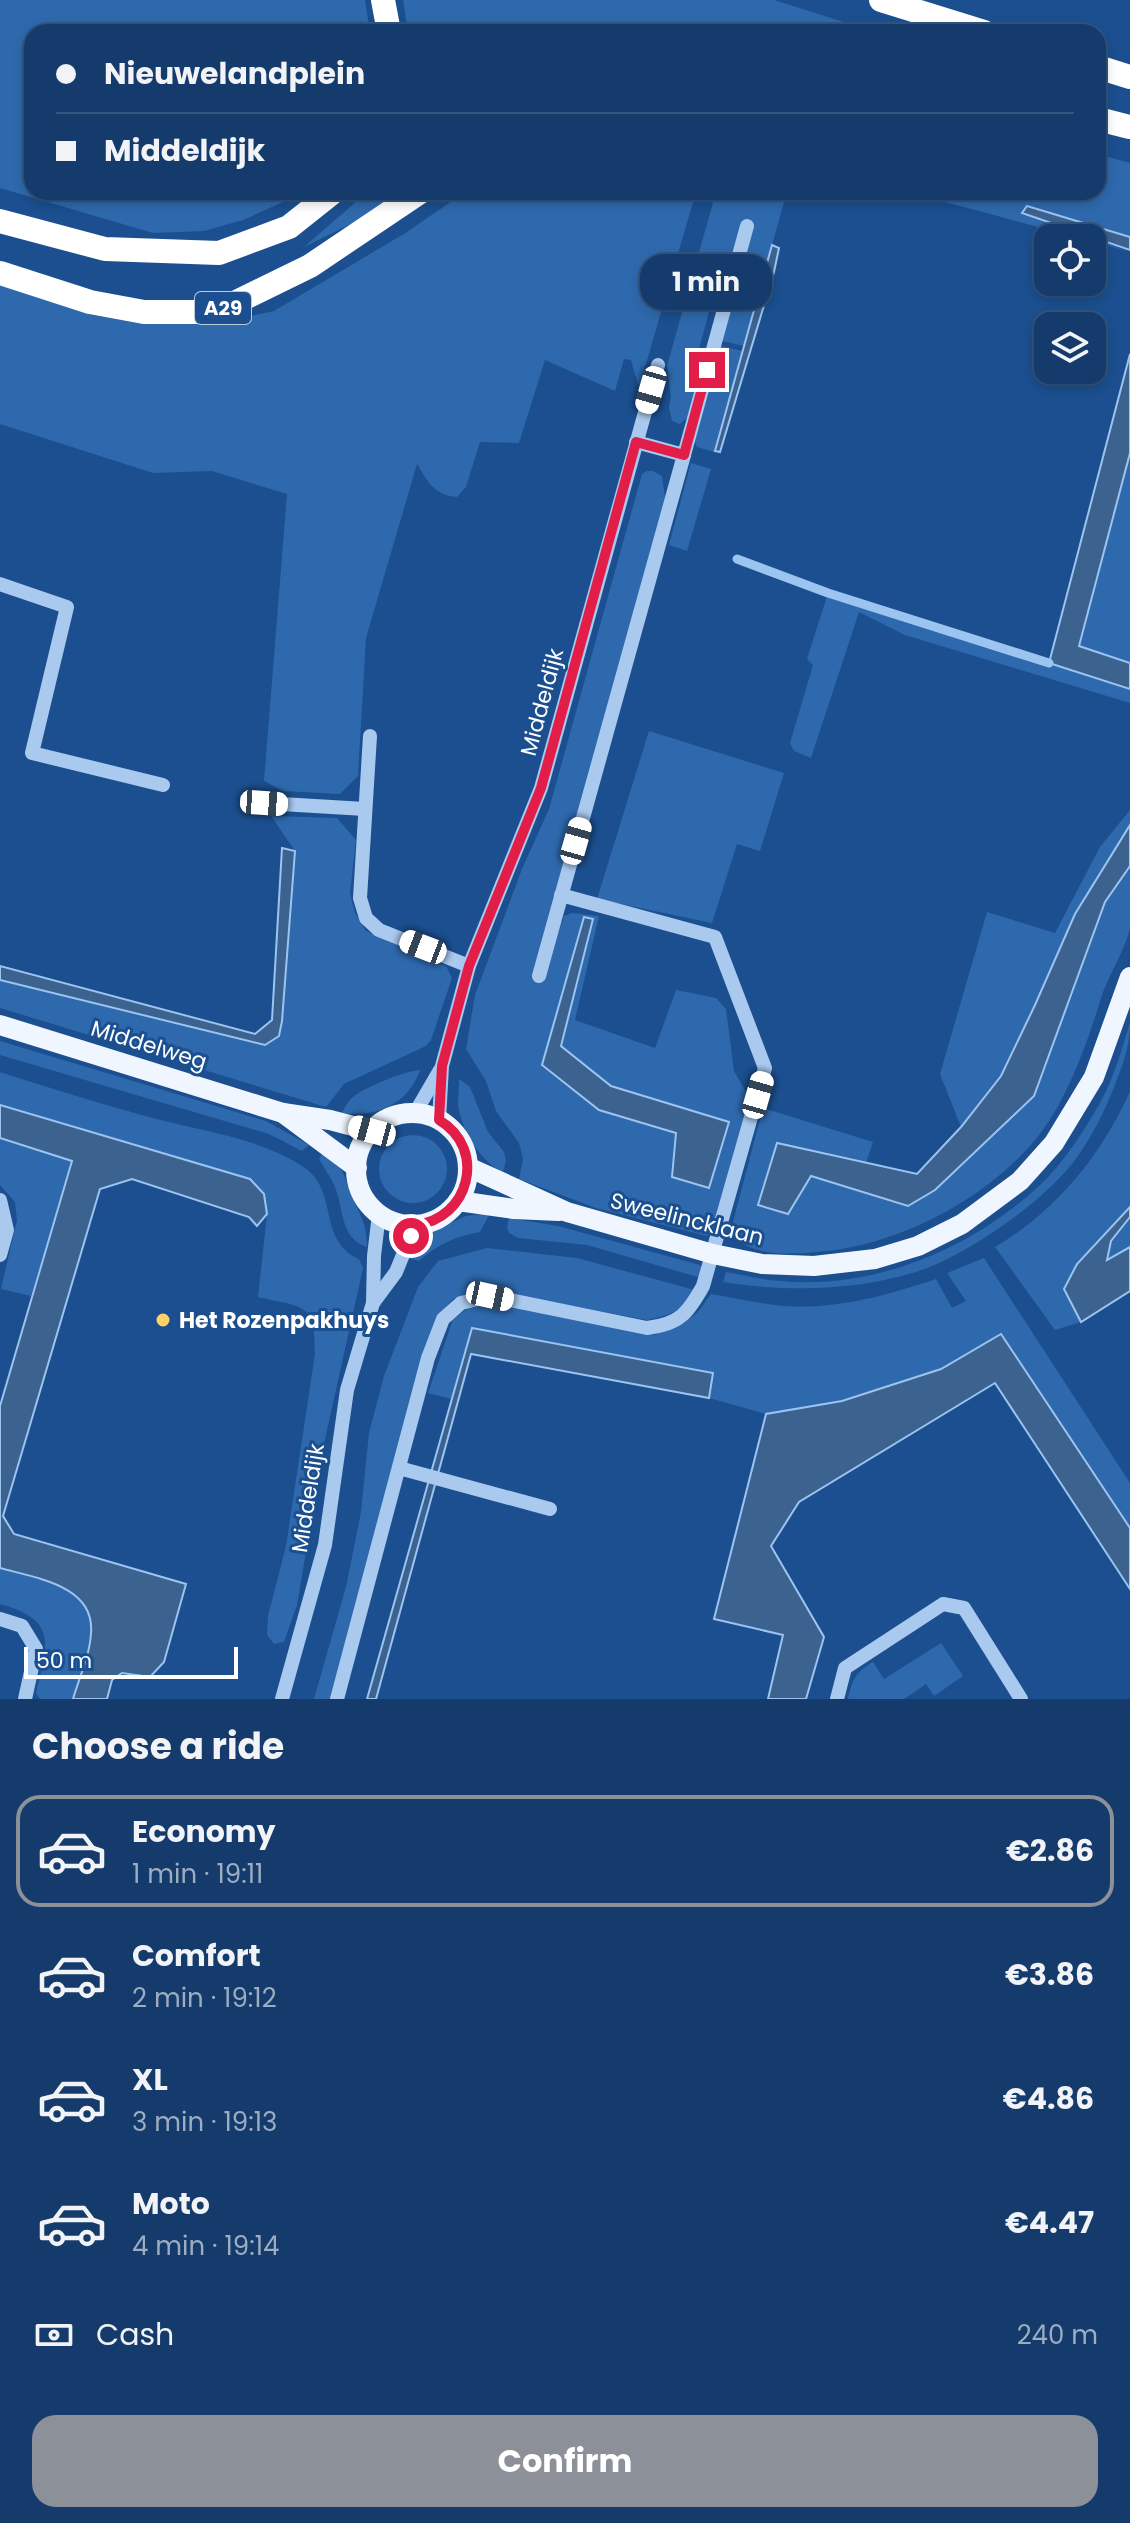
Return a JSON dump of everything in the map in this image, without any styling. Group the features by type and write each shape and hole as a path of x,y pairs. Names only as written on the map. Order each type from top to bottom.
{"highway":[{"path":"383,0 388,24"},
{"path":"881,0 958,24"},
{"path":"1106,70 1130,77"},
{"path":"1106,121 1130,127"},
{"path":"0,221 105,249 219,253 289,227 323,200"},
{"name":"A29","path":"0,273 90,302 144,312 216,312 310,266 408,200"}],"main road":[{"name":"Sweelincklaan","path":"468,1167 567,1212 713,1254 762,1264 814,1266 875,1259 918,1246 962,1224 1020,1181 1054,1143 1094,1077 1130,977"},
{"name":"Middelweg","path":"0,1025 283,1113 330,1120 372,1131"},
{"name":"Middelweg","path":"283,1113 357,1168"},
{"path":"415,1113 439,1120 458,1136 465,1151 468,1167 466,1185 458,1201 440,1218 415,1225 396,1223 379,1214 362,1194 357,1168 361,1148 372,1131 388,1119 415,1113"},
{"name":"Sweelincklaan","path":"458,1201 502,1208 567,1212"}],"street":[{"path":"539,976 747,226"},
{"name":"Middeldijk","path":"439,1120 442,1066 469,966 541,788 658,365"},
{"path":"636,442 684,455"},
{"path":"0,584 67,607 32,753 163,785"},
{"path":"370,736 360,898 366,918 379,930 469,966"},
{"path":"264,803 365,809"},
{"path":"337,1699 428,1358 443,1319 461,1303 490,1296 647,1328 662,1326 689,1312 703,1286 713,1254 765,1068 715,937 561,895"},
{"name":"Middeldijk","path":"415,1113 442,1066"},
{"path":"0,1200 7,1230 0,1255"},
{"name":"Middeldijk","path":"282,1699 325,1545 347,1390 373,1303 379,1214"},
{"name":"Middeldijk","path":"373,1303 396,1272 415,1225"},
{"path":"399,1468 550,1509"},
{"path":"837,1699 845,1668 943,1604 964,1608 1021,1699"},
{"path":"0,1619 22,1626 36,1649 25,1699"}],"shaded area":[{"path":"0,0 365,0 369,24 24,24 24,195 0,188"},
{"path":"403,0 774,0 850,24 407,24"},
{"path":"1106,156 1130,163 1130,237 1106,230 1106,224 1086,224 1028,207 1022,213 1052,224 1034,226 938,200 1106,200"},
{"path":"41,200 288,200 243,220 204,231 153,233"},
{"path":"358,200 387,200 363,218 304,247"},
{"path":"453,200 694,200 639,388 631,360 624,359 615,391 545,360 519,443 480,442 466,487 457,497 437,490 417,464 366,638 358,776 340,794 283,791 264,781 287,494 212,471 153,473 0,424 0,276 153,323 214,324 274,311 407,232"},
{"path":"714,200 785,200 756,302 735,297 753,227 723,293 712,301 691,378 697,388 687,418 680,424 672,421 667,366"},
{"path":"1027,206 1087,224 1054,224 1022,213"},
{"path":"1106,230 1130,237 1130,250 1106,242"},
{"path":"772,245 779,248 774,272 720,452 715,451"},
{"path":"733,302 755,307 744,346 722,341"},
{"path":"721,346 743,351 714,452 697,447 694,440"},
{"path":"1130,354 1130,453 1079,646 1130,663 1130,689 1049,663"},
{"path":"1130,453 1130,663 1079,647"},
{"path":"691,463 711,469 687,551 669,545"},
{"path":"653,471 662,476 666,504 544,976 564,916 572,913 599,916 575,1020 655,1048 676,990 716,998 726,1009 734,1071 753,1104 715,1231 707,1236 596,1208 519,1179 523,1159 519,1143 496,1111 486,1081 466,1049 475,995 522,869 549,809 642,474","holes":["592,920 561,1046 611,1086 729,1122 677,1133 599,1110 543,1065"]},
{"path":"828,593 1130,689 1130,703 905,635 859,612 811,758 794,751 790,743 813,665 807,659"},
{"path":"649,731 784,773 760,851 737,844 712,923 597,899"},
{"path":"1130,810 1130,825 1075,914 1001,1076 961,1127 940,1074 987,912 1055,933 1100,847"},
{"path":"271,816 337,818 356,840 350,893 355,913 366,931 446,966 452,978 431,1040 426,1046 344,1084 326,1107 0,1008 0,980 265,1045 279,1036 295,851"},
{"path":"1130,825 1130,866 1105,902 1034,1096 935,1190 908,1206 811,1176 788,1214 758,1205 777,1143 917,1174 961,1127 1001,1076 1075,914"},
{"path":"282,848 295,851 282,1021 279,1036 265,1045 0,980 0,966 255,1034 272,1020"},
{"path":"1130,866 1130,927 1125,943 1057,1108 1039,1136 1015,1161 958,1205 893,1236 860,1245 827,1251 775,1253 750,1247 730,1233 763,1108 873,1142 866,1163 777,1143 758,1205 811,1176 908,1206 1070,1001 1105,902"},
{"path":"584,917 593,919 561,1046 611,1086 729,1122 709,1188 672,1177 676,1133 599,1110 542,1065"},
{"path":"1130,1022 1123,1063 1107,1105 1078,1156 1027,1208 981,1240 916,1272 868,1283 796,1288 723,1282 726,1272 781,1281 851,1279 919,1261 982,1229 1038,1187 1072,1147 1105,1093"},
{"path":"0,1041 266,1121 309,1145 302,1151 269,1134 0,1055"},
{"path":"420,1070 408,1092 389,1106 367,1113 342,1113 351,1099 367,1088"},
{"path":"0,1072 124,1110 248,1142 287,1157 315,1178 338,1240 346,1251 359,1259 363,1268 325,1439 297,1605 284,1642 274,1644 267,1635 268,1616 286,1546 315,1354 313,1324 304,1310 258,1297 267,1214 264,1194 250,1179 0,1105"},
{"path":"459,1079 470,1087 488,1132 504,1152 506,1161 503,1172 487,1161 468,1134 458,1105"},
{"path":"1130,1091 1130,1207 1077,1264 1064,1289 1081,1322 1055,1330 995,1247 1037,1217 1074,1180 1106,1137"},
{"path":"0,1105 250,1179 264,1194 267,1214 257,1226 249,1217 132,1179 100,1189 3,1516 14,1534 186,1584 164,1662 150,1677 122,1673 112,1680 107,1699 73,1699 91,1633 90,1617 83,1604 60,1586 0,1568 0,1406 72,1161 0,1138"},
{"path":"406,1135 420,1135 432,1140 442,1150 447,1169 442,1188 432,1198 420,1203 406,1203 394,1198 384,1188 379,1176 379,1162 384,1150 394,1140"},
{"path":"0,1138 72,1161 31,1296 1,1289 17,1220 15,1202 0,1185"},
{"path":"323,1152 339,1165 344,1175 364,1225 367,1247 358,1243 347,1230 335,1187 319,1159"},
{"path":"1130,1207 1130,1217 1111,1241 1107,1260 1130,1247 1130,1291 1081,1322 1064,1289 1077,1264"},
{"path":"490,1213 480,1232 447,1242 419,1261 409,1258 423,1235 466,1216"},
{"path":"1130,1217 1130,1247 1106,1261 1111,1241"},
{"path":"509,1218 558,1226 700,1265 703,1271 701,1278 587,1245 518,1238 509,1233"},
{"path":"487,1248 577,1258 695,1290 686,1303 675,1311 647,1320 483,1289 453,1299 437,1318 331,1699 314,1699 346,1587 361,1512 369,1433 384,1376 418,1287 438,1261"},
{"path":"984,1258 1130,1483 1130,1528 1001,1334 942,1369 842,1401 766,1414 709,1398 713,1374 472,1328 452,1399 428,1393 453,1319 474,1304 507,1305 654,1335 684,1323 698,1312 711,1294 775,1305 823,1306 880,1296 936,1279 952,1308 966,1301 947,1273"},
{"path":"472,1328 713,1373 709,1398 471,1354 376,1699 367,1699"},
{"path":"1001,1334 1130,1528 1130,1589 995,1383 799,1502 771,1546 824,1637 806,1699 768,1699 783,1635 714,1619 766,1414 842,1401 941,1369"},
{"path":"0,1568 60,1586 83,1604 90,1617 91,1633 73,1699 40,1699 36,1693 44,1661 44,1636 32,1618 0,1604"},
{"path":"941,1643 963,1676 934,1696 926,1684 904,1699 848,1699 856,1677 873,1662 884,1679"}],"waterway":[{"path":"737,559 828,593 1049,663"}],"place":[{"name":"Het Rozenpakhuys","path":"163,1320"}],"route":[{"path":"411,1236 415,1225 440,1218 453,1208 466,1185 468,1167 465,1151 458,1136 439,1120 442,1066 469,966 541,788 636,442 684,455 707,370"}]}
